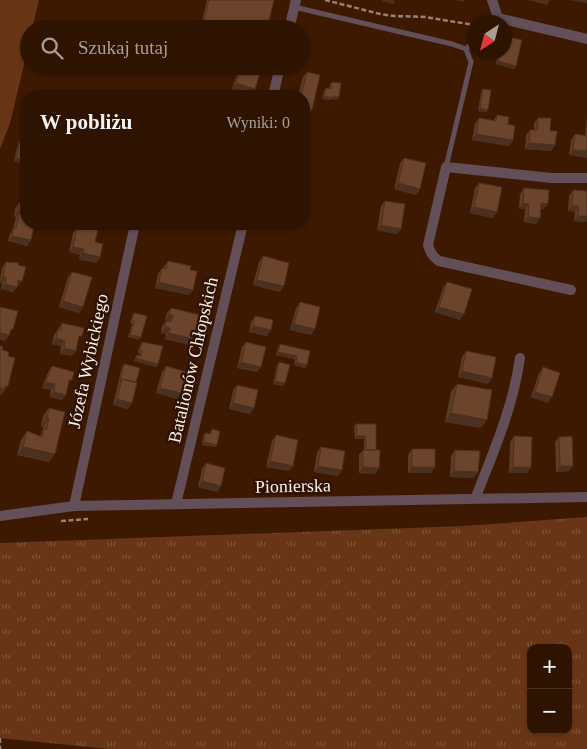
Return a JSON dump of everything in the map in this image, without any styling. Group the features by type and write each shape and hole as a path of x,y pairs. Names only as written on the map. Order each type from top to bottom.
{"street":[{"path":"492,0 495,15"},
{"path":"291,20 295,4"},
{"path":"512,23 587,39"},
{"path":"274,90 278,75"},
{"path":"570,290 439,261 433,257 428,245 446,167 552,178 587,178"},
{"name":"Józefa Wybickiego","path":"74,506 134,230"},
{"name":"Batalionów Chłopskich","path":"176,504 241,230"},
{"path":"475,499 505,423 517,378 520,358"},
{"name":"Pionierska","path":"0,516 74,506 587,497"}],"lane":[{"path":"295,4 466,49 471,62 446,167"}],"path":[{"path":"325,0 387,15 425,17 467,24"},
{"path":"0,738 0,749"}],"green space":[{"path":"0,0 39,0 34,20 20,20 20,75 22,75 10,123 0,149"},
{"path":"587,517 587,749 109,749 0,738 0,543 464,526"}],"building":[{"path":"209,0 274,0 269,20 204,20"},
{"path":"512,38 522,40 516,66 498,61 512,60"},
{"path":"310,73 320,75 312,110 310,110 310,90 302,90 306,75 310,75"},
{"path":"239,75 259,75 255,89 236,83"},
{"path":"332,82 341,83 339,97 324,96 326,88 331,89"},
{"path":"483,89 491,90 488,110 480,108"},
{"path":"497,115 509,117 508,124 515,126 513,140 476,134 479,118 496,121"},
{"path":"538,118 551,118 550,131 557,131 555,145 529,143 530,130 537,130"},
{"path":"575,134 587,136 587,151 573,150"},
{"path":"20,140 20,159 16,158"},
{"path":"404,158 426,163 420,189 398,183"},
{"path":"479,183 502,187 497,212 474,207"},
{"path":"524,188 549,190 548,204 541,203 540,218 528,217 529,204 523,203"},
{"path":"573,190 587,191 587,216 578,216 579,206 572,206"},
{"path":"385,201 405,204 401,229 381,225"},
{"path":"20,212 20,230 33,230 31,240 12,236 14,228 16,228"},
{"path":"76,230 98,230 95,242 103,244 100,257 83,253 84,249 73,247"},
{"path":"263,256 289,263 284,286 257,280"},
{"path":"168,261 191,266 190,270 197,271 193,290 159,282 162,268 166,269"},
{"path":"6,262 19,263 18,265 26,267 22,281 18,280 17,287 5,284 6,277 3,277"},
{"path":"72,272 92,277 83,307 63,301"},
{"path":"447,282 472,289 464,314 439,307"},
{"path":"300,302 320,307 315,329 294,324"},
{"path":"0,307 18,311 13,329 11,329 9,335 0,333"},
{"path":"171,308 200,315 194,339 169,333 170,328 165,327 166,321 171,322 173,315 169,315"},
{"path":"134,313 147,316 141,337 130,335"},
{"path":"255,316 273,320 271,330 253,326"},
{"path":"62,323 84,328 82,336 79,336 76,351 64,348 65,341 56,338 58,330 61,330"},
{"path":"142,342 163,346 158,364 136,358 137,355 141,356"},
{"path":"246,342 266,347 261,367 241,362"},
{"path":"280,344 310,351 307,365 296,362 297,356 278,352"},
{"path":"0,346 3,346 2,350 9,352 8,356 15,358 8,386 5,386 4,389 0,388"},
{"path":"466,351 496,357 492,378 462,371"},
{"path":"279,362 290,365 285,383 275,381"},
{"path":"124,364 140,368 136,382 122,379 120,382"},
{"path":"52,366 74,372 72,380 69,380 66,395 54,392 55,384 46,382"},
{"path":"166,366 187,372 181,393 160,388"},
{"path":"543,367 560,373 552,397 535,392"},
{"path":"122,379 137,383 132,403 117,399"},
{"path":"457,384 492,390 487,420 451,413"},
{"path":"237,385 258,390 254,408 233,403"},
{"path":"49,408 65,412 55,454 23,447 27,431 42,437 44,429 47,429"},
{"path":"356,424 376,424 376,450 366,450 366,436 357,436"},
{"path":"212,429 220,431 217,445 204,442 205,433 211,434"},
{"path":"276,435 298,440 293,466 270,461"},
{"path":"514,436 532,437 531,467 513,467"},
{"path":"572,436 573,466 560,466 559,437"},
{"path":"321,447 345,451 342,470 318,466"},
{"path":"412,449 435,449 435,467 412,467"},
{"path":"363,450 380,450 379,468 363,467"},
{"path":"455,450 480,451 478,472 454,471"},
{"path":"206,463 225,468 221,486 202,481"}]}
